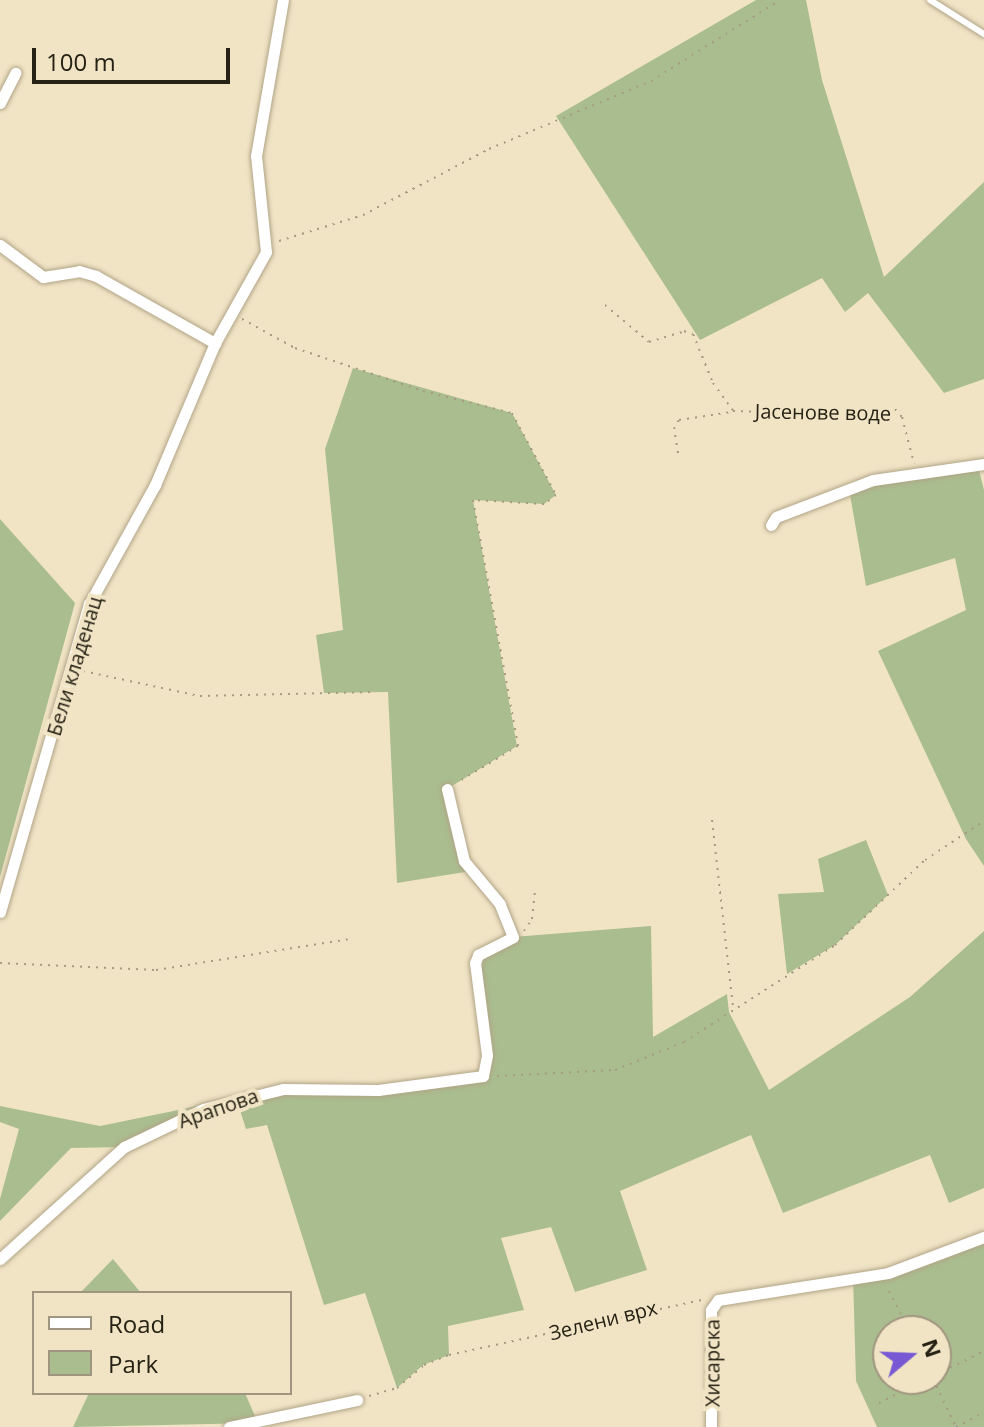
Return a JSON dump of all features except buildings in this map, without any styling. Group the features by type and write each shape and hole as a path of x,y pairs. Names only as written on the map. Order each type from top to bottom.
{"street":[{"path":"267,242 256,156 283,0"},
{"path":"0,103 15,73"},
{"name":"Бели кладенац","path":"0,912 89,604 155,485 215,343 234,315 267,242"},
{"path":"0,245 43,277 79,271 96,276 215,343"},
{"path":"771,525 776,517 849,489 916,472 984,464"},
{"path":"447,789 464,861 500,904 513,937 478,955 475,963 487,1055 483,1076"},
{"name":"Арапова","path":"0,1259 124,1147 203,1109 283,1089 378,1090 483,1076"},
{"path":"718,1300 888,1273 984,1237"},
{"name":"Хисарска","path":"711,1427 711,1310 718,1300"},
{"path":"229,1427 357,1400"}],"lane":[{"path":"930,0 984,34"}],"path":[{"path":"267,242 308,236 363,215 489,149 638,88 780,0"},
{"name":"Јасенове воде","path":"605,305 649,342 684,331 693,334 713,383 733,411"},
{"path":"234,315 295,348 423,391 512,413 556,495 544,504 473,500 518,746 447,789"},
{"name":"Јасенове воде","path":"678,453 674,429 679,420 733,411 857,415 895,409 902,417 916,472"},
{"path":"70,668 200,696 374,692"},
{"path":"712,820 734,1008"},
{"path":"483,1076 615,1070 684,1042 835,945 925,860 984,821"},
{"path":"513,937 532,919 535,888"},
{"path":"0,963 156,970 350,939"},
{"path":"889,1291 901,1315"},
{"name":"Зелени врх","path":"357,1400 397,1388 424,1365 449,1355 657,1306 718,1300"},
{"path":"952,1367 984,1351"},
{"path":"879,1403 895,1395"},
{"path":"941,1395 956,1427 984,1413"}],"green space":[{"path":"756,0 806,0 822,80 884,277 984,182 984,379 944,393 868,293 845,312 822,278 700,340 556,116"},
{"path":"353,368 512,413 556,495 544,504 473,500 517,746 447,789 471,871 397,883 388,692 324,693 316,635 343,630 325,449"},
{"path":"978,466 984,490 984,866 966,839 878,651 966,610 955,558 866,586 849,489"},
{"path":"0,519 75,603 0,877"},
{"path":"866,840 888,895 835,945 787,974 778,894 824,892 818,859"},
{"path":"651,926 653,1037 727,994 729,1012 769,1090 910,997 984,931 984,1188 949,1203 930,1155 783,1213 751,1135 620,1191 647,1270 575,1292 551,1227 501,1238 524,1310 448,1326 449,1355 423,1365 397,1388 365,1293 324,1305 267,1125 246,1129 236,1098 465,1081 486,1068 475,963 513,937"},
{"path":"235,1098 124,1147 71,1148 0,1221 0,1199 19,1129 0,1122 0,1106 100,1126"},
{"path":"984,1237 984,1427 877,1427 856,1381 853,1277 888,1273"},
{"path":"113,1259 139,1291 82,1291"},
{"path":"88,1395 246,1395 258,1423 73,1427"}]}
